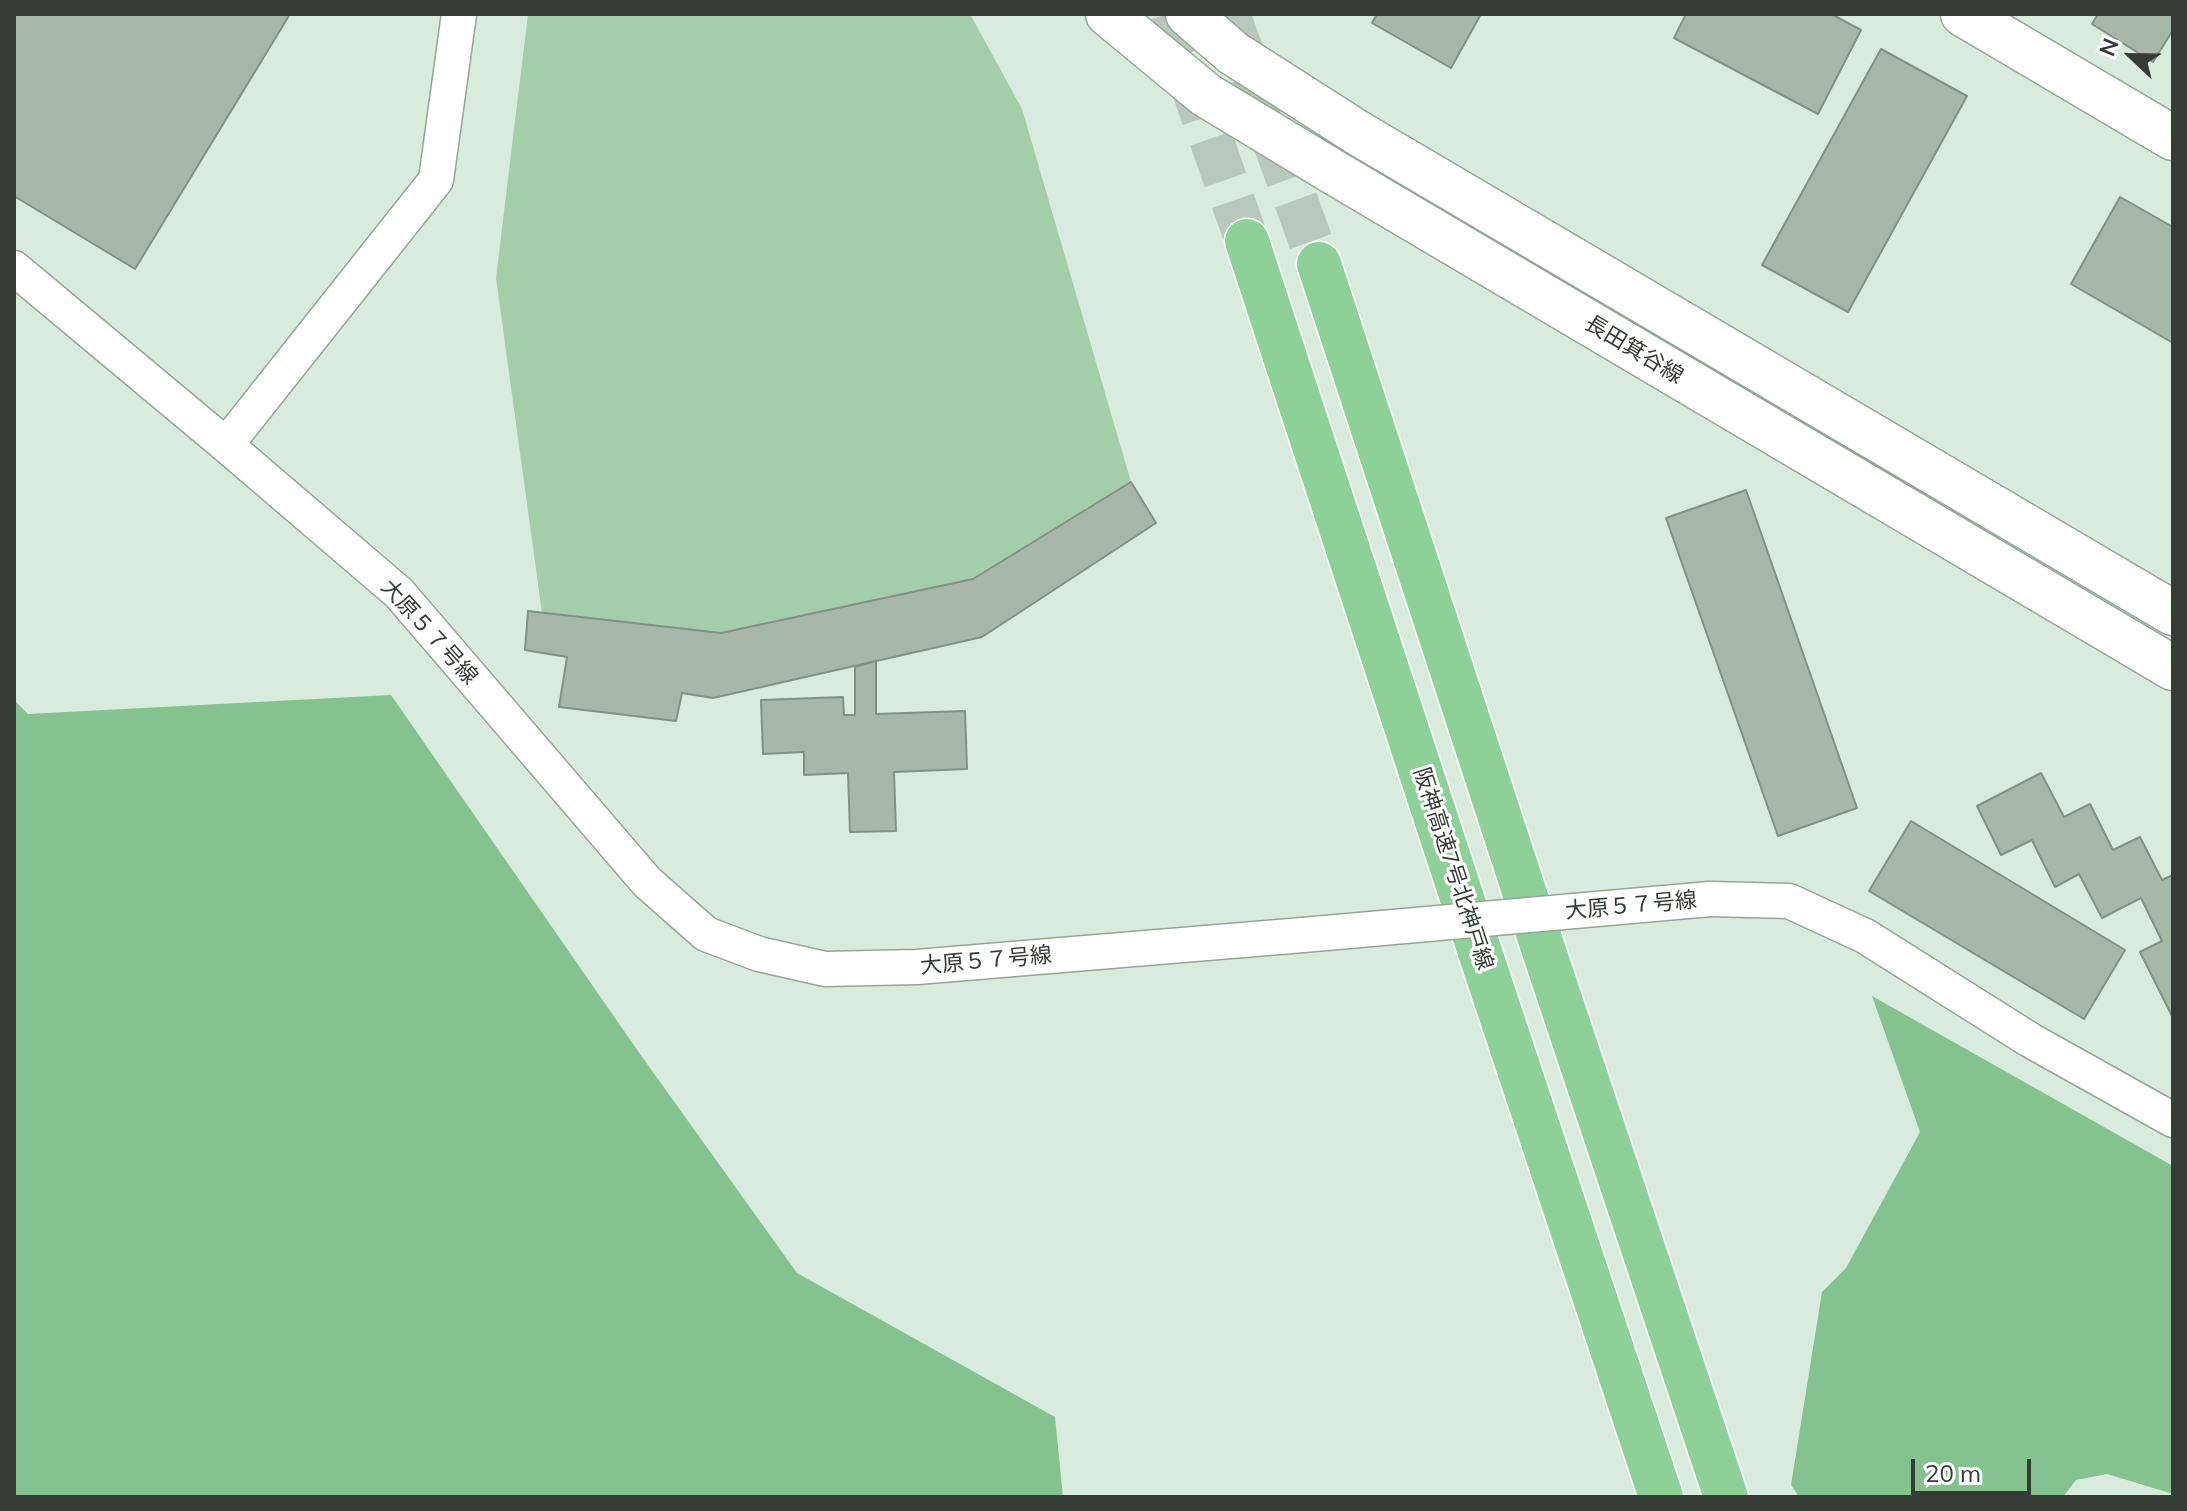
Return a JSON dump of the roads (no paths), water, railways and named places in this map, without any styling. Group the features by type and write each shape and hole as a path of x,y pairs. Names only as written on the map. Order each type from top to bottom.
{"highway":[{"name":"阪神高速7号北神戸線","path":"1247,241 1661,1497"},
{"path":"1319,264 1726,1497"}],"street":[{"path":"226,445 436,180 459,14"},
{"name":"長田箕谷線","path":"1108,14 1206,95 2173,668"},
{"path":"1188,14 1233,53 1358,133 2173,613"},
{"path":"1963,14 2173,138"},
{"name":"大原５７号線","path":"14,268 399,593 647,882 706,934 759,954 825,969 917,967 1710,899 1789,901 1865,936 2030,1040 2173,1120"}],"tunnel":[{"path":"1167,14 1247,241"},
{"path":"1228,14 1319,264"}]}
